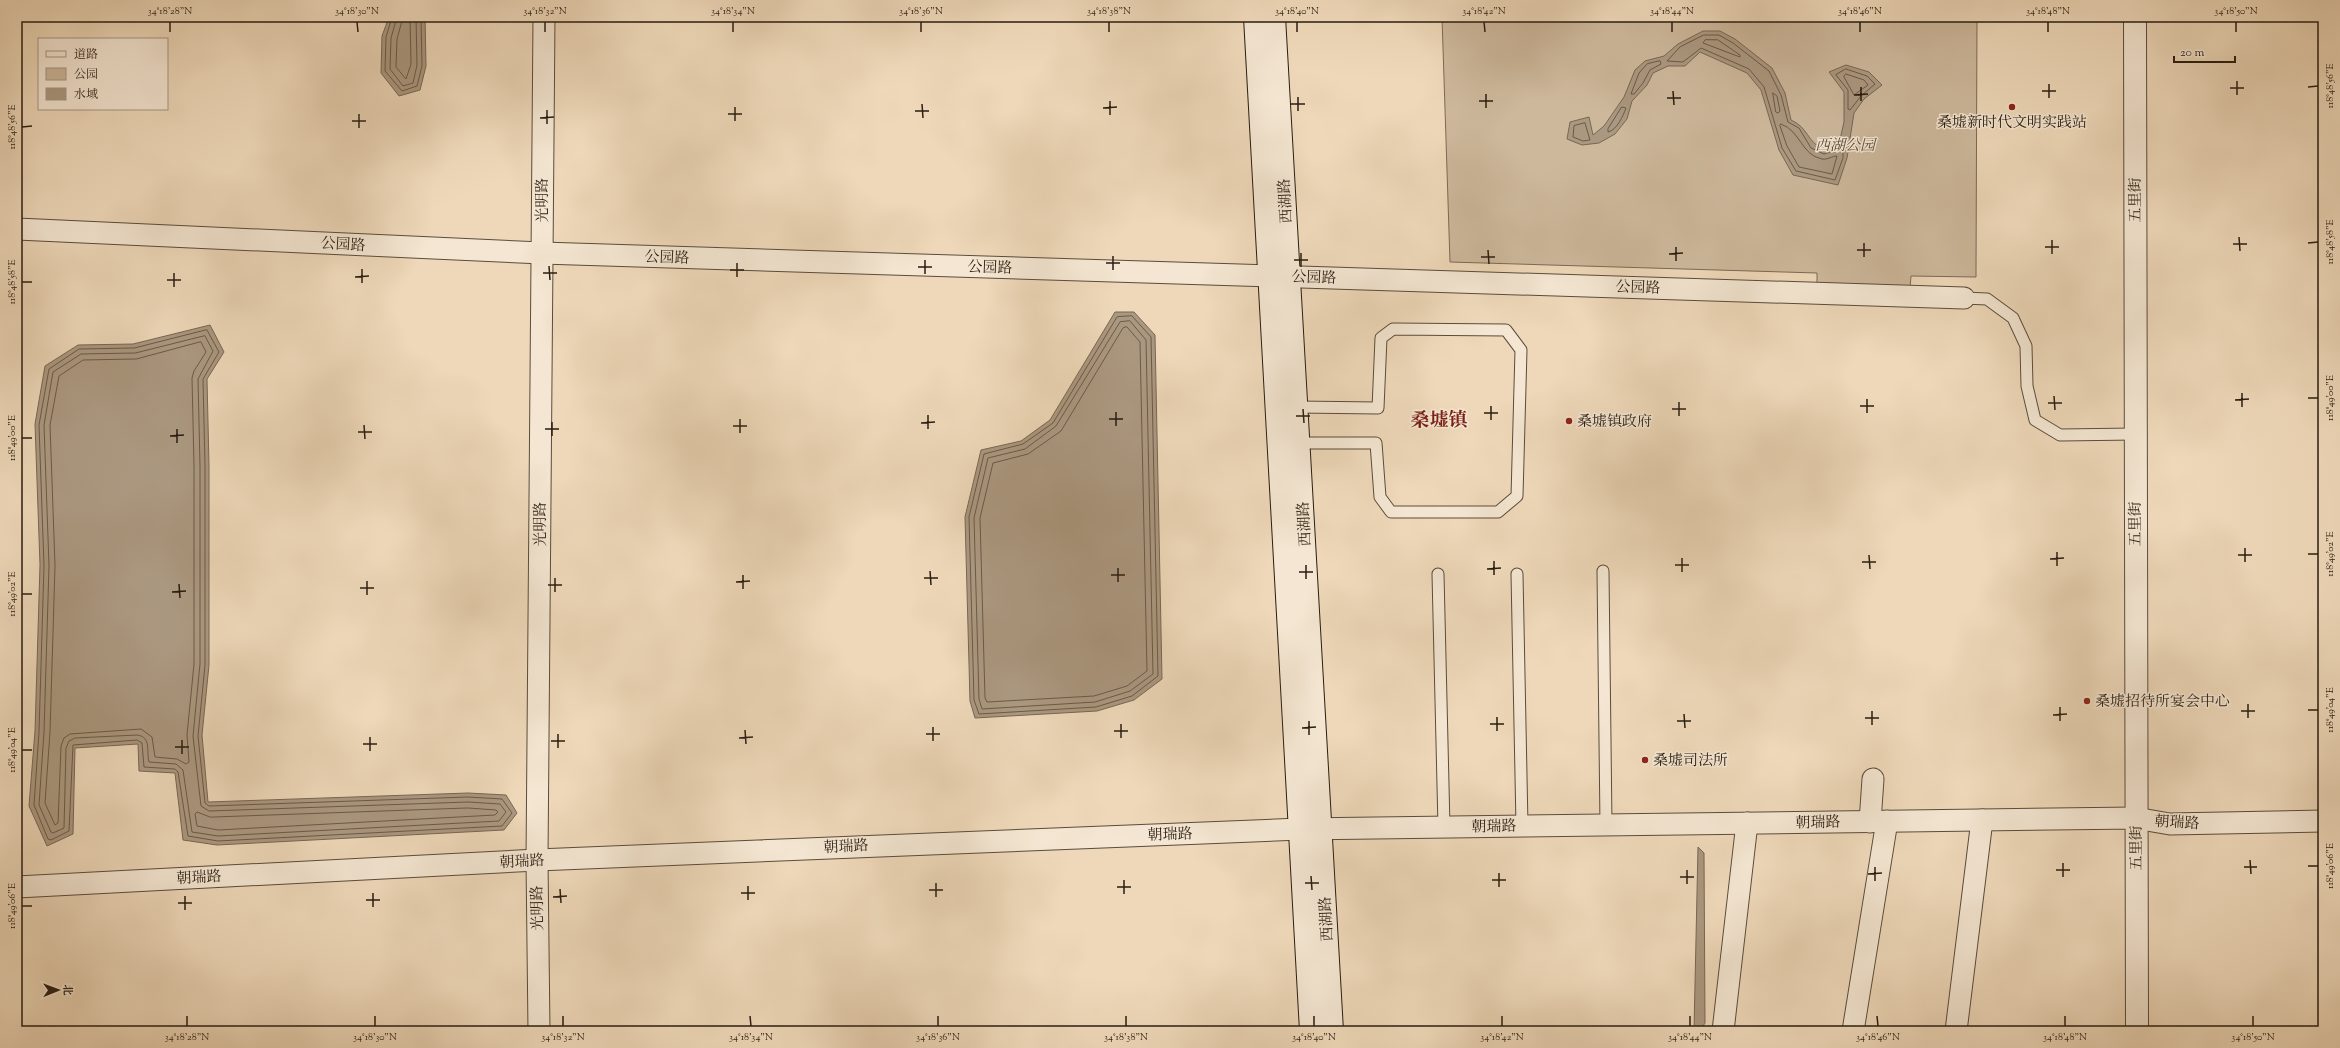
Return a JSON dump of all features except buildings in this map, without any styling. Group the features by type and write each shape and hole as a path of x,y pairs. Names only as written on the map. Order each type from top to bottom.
{"main road":[{"name":"西湖路","path":"1254,17 1279,276 1297,407 1310,829 1312,1031"},
{"name":"西湖路","path":"1274,17 1279,276 1310,829 1332,1031"},
{"name":"五里街","path":"2135,17 2135,818 2137,1031"}],"street":[{"name":"光明路","path":"539,1031 537,860 544,17"},
{"name":"公园路","path":"17,229 542,252 1964,298"},
{"path":"1853,1031 1878,821 1873,779"},
{"name":"朝瑞路","path":"17,887 537,860 1310,829 2135,818 2170,824 2323,821"},
{"path":"1956,1031 1982,820"},
{"path":"1723,1031 1747,823"}],"lane":[{"path":"1964,298 1987,299 2013,318 2026,346 2027,386 2035,420 2060,435 2136,434"},
{"path":"1297,407 1378,408 1382,338 1394,329 1506,330 1521,350 1518,496 1498,512 1391,512 1380,497 1376,443 1299,443"},
{"path":"1603,571 1606,825"},
{"path":"1438,574 1444,827"},
{"path":"1517,574 1522,826"}],"green space":[{"name":"西湖公园","path":"1442,17 1977,17 1976,277 1911,276 1910,288 1817,285 1817,273 1450,262"}],"water":[{"path":"389,17 425,17 426,66 420,90 399,96 381,73 382,36"},
{"path":"1703,31 1720,31 1735,39 1772,68 1785,93 1791,120 1797,123 1814,143 1824,150 1839,144 1844,122 1844,92 1829,72 1846,65 1869,72 1882,85 1864,99 1854,113 1847,158 1838,185 1793,175 1779,150 1761,90 1747,73 1700,52 1685,66 1668,66 1653,73 1647,85 1632,101 1627,119 1615,134 1599,143 1582,145 1567,139 1570,122 1589,117 1593,135 1604,126 1624,97 1635,70 1645,61 1664,56 1678,44"},
{"path":"1115,312 1134,312 1155,335 1162,679 1134,700 1097,711 975,718 970,701 965,517 981,450 1021,441 1050,420"},
{"path":"210,325 224,352 207,379 209,466 209,665 202,735 208,802 468,793 506,795 517,813 504,830 217,845 183,840 175,773 139,771 138,744 75,748 73,834 47,846 29,806 35,731 40,565 35,424 45,366 78,345 133,344"},
{"path":"1698,847 1704,853 1705,1023 1700,1031 1694,1031"}],"place":[{"name":"桑墟新时代文明实践站","path":"2012,107"},
{"name":"桑墟镇政府","path":"1569,421"},
{"name":"桑墟招待所宴会中心","path":"2087,701"},
{"name":"桑墟司法所","path":"1645,760"}],"district":[{"name":"桑墟镇","path":"1439,419"}]}
